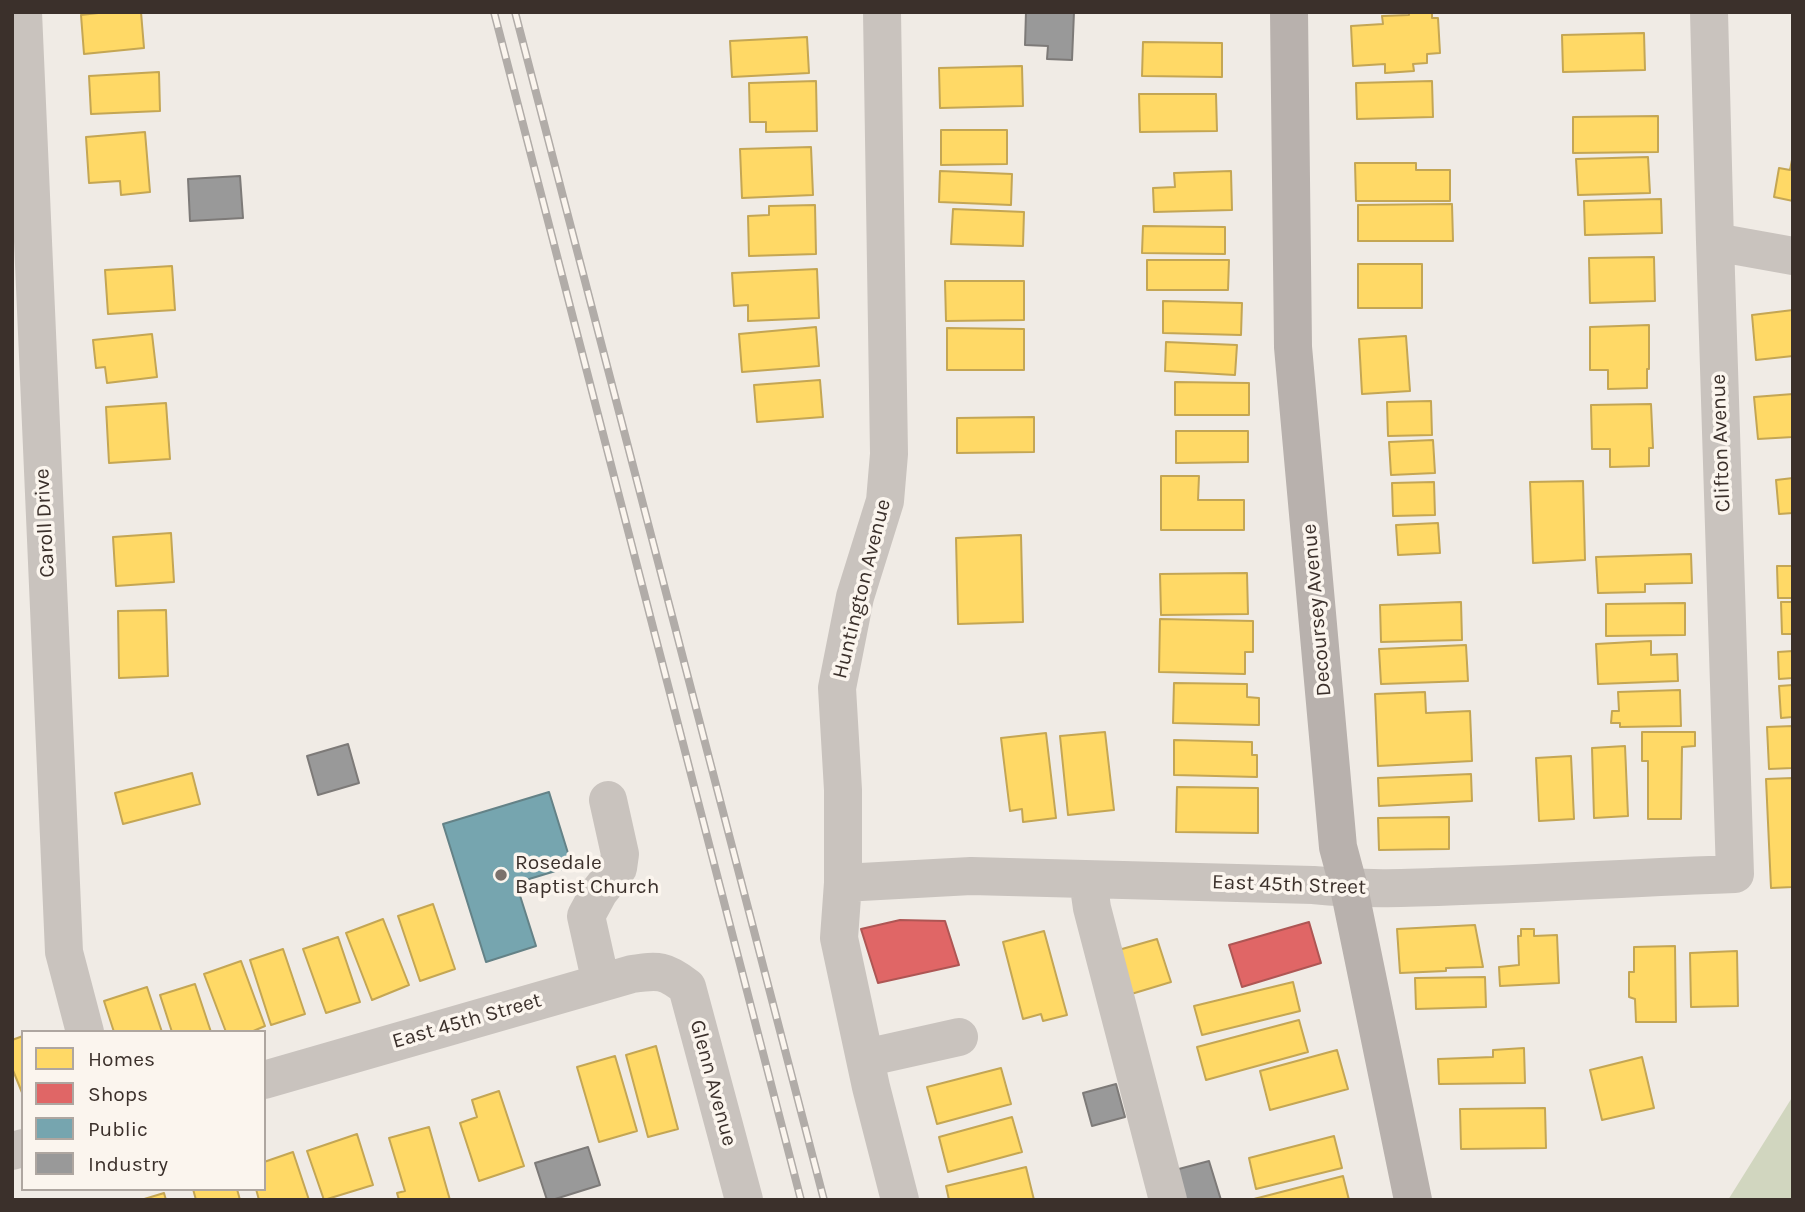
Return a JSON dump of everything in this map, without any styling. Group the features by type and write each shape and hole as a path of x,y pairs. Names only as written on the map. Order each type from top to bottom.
{"main road":[{"name":"Decoursey Avenue","path":"1289,12 1293,347 1338,847 1349,888 1413,1200"}],"street":[{"name":"Caroll Drive","path":"23,12 64,952 84,1030"},
{"name":"Huntington Avenue","path":"882,12 889,454 885,501 855,597 837,688 843,790 843,883 839,938 865,1058 901,1200"},
{"name":"Clifton Avenue","path":"1709,12 1735,874"},
{"path":"1715,242 1793,256"},
{"path":"601,983 586,916 599,892 618,868 620,854 608,800"},
{"name":"East 45th Street","path":"843,883 971,876 1349,888 1495,885 1735,874"},
{"path":"1088,880 1092,908 1168,1200"},
{"name":"East 45th Street","path":"266,1079 632,974 653,971 671,974"},
{"name":"Glenn Avenue","path":"671,974 687,987 744,1200"},
{"path":"865,1058 959,1037"}],"green space":[{"path":"1793,1096 1793,1200 1728,1200"}],"building: Homes":[{"path":"141,12 144,48 84,54 81,15"},
{"path":"1409,12 1432,12 1432,18 1438,18 1440,53 1427,54 1427,63 1413,64 1414,71 1385,73 1385,64 1353,66 1351,26 1383,24 1382,16 1409,15"},
{"path":"1644,33 1645,70 1563,72 1562,35"},
{"path":"807,37 809,73 732,77 730,41"},
{"path":"1143,42 1222,43 1222,77 1142,76"},
{"path":"1022,66 1023,106 940,108 939,68"},
{"path":"159,72 160,111 91,114 89,76"},
{"path":"816,81 817,131 766,132 766,122 750,122 749,83"},
{"path":"1432,81 1433,117 1357,119 1356,83"},
{"path":"1139,94 1216,94 1217,131 1140,132"},
{"path":"1658,116 1658,152 1573,153 1573,117"},
{"path":"941,130 1007,130 1007,164 941,165"},
{"path":"145,132 150,192 121,195 120,181 89,183 86,137"},
{"path":"811,147 813,195 742,198 740,149"},
{"path":"1793,155 1793,201 1774,197 1779,168 1790,170"},
{"path":"1648,157 1650,193 1578,195 1576,159"},
{"path":"1355,163 1416,163 1416,170 1450,170 1450,201 1356,201"},
{"path":"940,171 1012,174 1011,205 939,202"},
{"path":"1231,171 1232,210 1154,212 1153,188 1175,187 1174,173"},
{"path":"1661,199 1662,233 1585,235 1584,201"},
{"path":"1452,204 1453,241 1358,241 1358,205"},
{"path":"815,205 816,254 749,256 748,216 769,215 769,206"},
{"path":"953,209 1024,212 1023,246 951,244"},
{"path":"1143,226 1225,227 1225,254 1142,253"},
{"path":"1654,257 1655,301 1590,303 1589,258"},
{"path":"1147,260 1229,260 1228,290 1147,290"},
{"path":"1358,264 1422,264 1422,308 1358,308"},
{"path":"172,266 175,310 108,314 105,270"},
{"path":"817,269 819,318 748,321 748,305 734,306 732,273"},
{"path":"945,281 1024,281 1024,320 946,321"},
{"path":"1163,301 1242,303 1241,335 1163,333"},
{"path":"1793,310 1793,356 1756,360 1752,315"},
{"path":"1649,325 1647,388 1608,389 1608,370 1590,370 1590,327"},
{"path":"816,327 819,366 742,372 739,334"},
{"path":"947,328 1024,329 1024,370 947,370"},
{"path":"152,334 157,377 107,383 105,367 96,368 93,340"},
{"path":"1406,336 1410,391 1362,394 1359,339"},
{"path":"1166,342 1237,345 1235,375 1165,371"},
{"path":"820,380 823,417 757,422 754,385"},
{"path":"1175,382 1249,383 1249,415 1175,415"},
{"path":"1793,394 1793,437 1758,439 1754,397"},
{"path":"1431,401 1432,435 1388,436 1387,402"},
{"path":"166,403 170,459 109,463 106,407"},
{"path":"1651,404 1653,448 1649,448 1649,466 1610,467 1610,449 1592,449 1591,405"},
{"path":"1034,417 1034,452 957,453 957,418"},
{"path":"1176,431 1248,431 1248,462 1176,463"},
{"path":"1433,440 1435,473 1391,475 1389,442"},
{"path":"1161,476 1199,476 1198,500 1244,500 1244,530 1161,530"},
{"path":"1793,478 1793,513 1779,514 1776,480"},
{"path":"1583,481 1585,560 1533,563 1530,482"},
{"path":"1434,482 1435,515 1393,516 1392,483"},
{"path":"1438,523 1440,553 1398,555 1396,525"},
{"path":"171,533 174,582 116,586 113,537"},
{"path":"1021,535 1023,622 958,624 956,538"},
{"path":"1691,554 1692,583 1645,584 1645,592 1598,593 1596,557"},
{"path":"1777,566 1793,566 1793,598 1778,598"},
{"path":"1247,573 1248,614 1161,615 1160,574"},
{"path":"1461,602 1462,640 1381,642 1380,605"},
{"path":"1781,602 1793,602 1793,634 1782,634"},
{"path":"1685,603 1685,635 1606,636 1606,604"},
{"path":"166,610 168,676 119,678 118,611"},
{"path":"1160,619 1253,621 1253,652 1245,652 1245,674 1159,672"},
{"path":"1651,641 1651,655 1677,654 1678,681 1598,684 1596,644"},
{"path":"1466,645 1468,681 1381,684 1379,649"},
{"path":"1793,651 1793,678 1779,679 1778,652"},
{"path":"1174,683 1247,684 1247,697 1259,698 1259,725 1173,723"},
{"path":"1793,685 1793,717 1781,718 1779,686"},
{"path":"1680,690 1681,726 1620,727 1620,723 1611,723 1612,711 1619,711 1618,692"},
{"path":"1425,692 1426,713 1470,711 1472,761 1378,766 1375,694"},
{"path":"1793,726 1793,768 1769,769 1767,727"},
{"path":"1105,732 1114,810 1068,815 1060,736"},
{"path":"1642,732 1695,732 1695,746 1682,747 1681,819 1648,819 1648,761 1642,761"},
{"path":"1046,733 1056,818 1023,822 1022,809 1010,811 1001,738"},
{"path":"1174,740 1252,742 1252,755 1257,755 1257,777 1174,775"},
{"path":"1625,746 1628,816 1594,818 1592,748"},
{"path":"1571,756 1574,819 1539,821 1536,758"},
{"path":"192,773 200,804 123,824 115,793"},
{"path":"1471,774 1472,801 1379,806 1378,778"},
{"path":"1793,778 1793,887 1771,888 1766,779"},
{"path":"1177,787 1258,788 1258,833 1176,832"},
{"path":"1449,817 1449,849 1379,850 1378,818"},
{"path":"433,904 455,969 420,981 398,916"},
{"path":"383,919 409,985 372,1000 346,933"},
{"path":"1475,925 1483,967 1400,973 1397,929"},
{"path":"1521,929 1534,929 1534,936 1557,935 1559,983 1500,986 1499,967 1519,965 1518,936 1521,936"},
{"path":"1044,931 1067,1015 1043,1021 1041,1014 1023,1019 1003,942"},
{"path":"338,937 360,1002 326,1013 303,949"},
{"path":"1157,939 1171,982 1128,995 1115,951"},
{"path":"1675,946 1676,1022 1636,1022 1635,999 1629,997 1629,972 1634,972 1634,947"},
{"path":"283,949 305,1014 271,1025 250,960"},
{"path":"1737,951 1738,1006 1691,1007 1690,953"},
{"path":"241,961 265,1026 256,1030 225,1030 204,974"},
{"path":"1485,977 1486,1007 1416,1009 1415,978"},
{"path":"1293,982 1300,1011 1202,1035 1194,1006"},
{"path":"195,984 210,1030 171,1030 160,995"},
{"path":"147,987 161,1030 113,1030 104,1001"},
{"path":"1299,1020 1308,1052 1206,1080 1197,1047"},
{"path":"21,1037 21,1090 12,1068 12,1040"},
{"path":"656,1046 678,1129 648,1137 626,1055"},
{"path":"1524,1048 1525,1083 1439,1084 1438,1059 1493,1057 1493,1050"},
{"path":"1337,1050 1348,1089 1270,1110 1260,1071"},
{"path":"615,1056 637,1131 599,1142 577,1067"},
{"path":"1642,1057 1654,1108 1602,1120 1590,1070"},
{"path":"1001,1068 1011,1104 937,1124 927,1087"},
{"path":"499,1091 524,1166 479,1181 460,1123 477,1117 472,1100"},
{"path":"1545,1108 1546,1148 1461,1149 1460,1109"},
{"path":"1012,1117 1022,1152 948,1172 939,1137"},
{"path":"429,1127 450,1200 399,1200 397,1193 405,1191 389,1138"},
{"path":"357,1134 373,1185 324,1200 307,1151"},
{"path":"1334,1136 1342,1168 1256,1189 1249,1158"},
{"path":"293,1152 309,1200 259,1200 257,1191 266,1191 266,1161"},
{"path":"1026,1167 1034,1200 949,1200 946,1186"},
{"path":"1343,1176 1349,1200 1254,1199"},
{"path":"194,1191 238,1191 240,1200 196,1200"},
{"path":"164,1193 166,1200 141,1200"}],"building: Shops":[{"path":"900,920 945,921 959,965 878,983 861,929"},
{"path":"1309,922 1321,963 1242,987 1229,945"}],"building: Public":[{"name":"Rosedale Baptist Church","path":"549,792 572,866 516,883 536,946 486,962 443,824"}],"building: Industry":[{"path":"1026,12 1074,12 1072,60 1047,59 1048,46 1025,45"},
{"path":"240,176 243,218 190,221 188,179"},
{"path":"348,744 359,783 318,795 307,756"},
{"path":"1116,1084 1125,1117 1092,1126 1083,1093"},
{"path":"588,1147 600,1185 547,1200 535,1163"},
{"path":"1209,1161 1221,1200 1183,1200 1175,1170"}],"railway":[{"path":"494,12 801,1200"},
{"path":"515,12 824,1200"}],"place":[{"name":"Rosedale Baptist Church","path":"501,875"}]}
